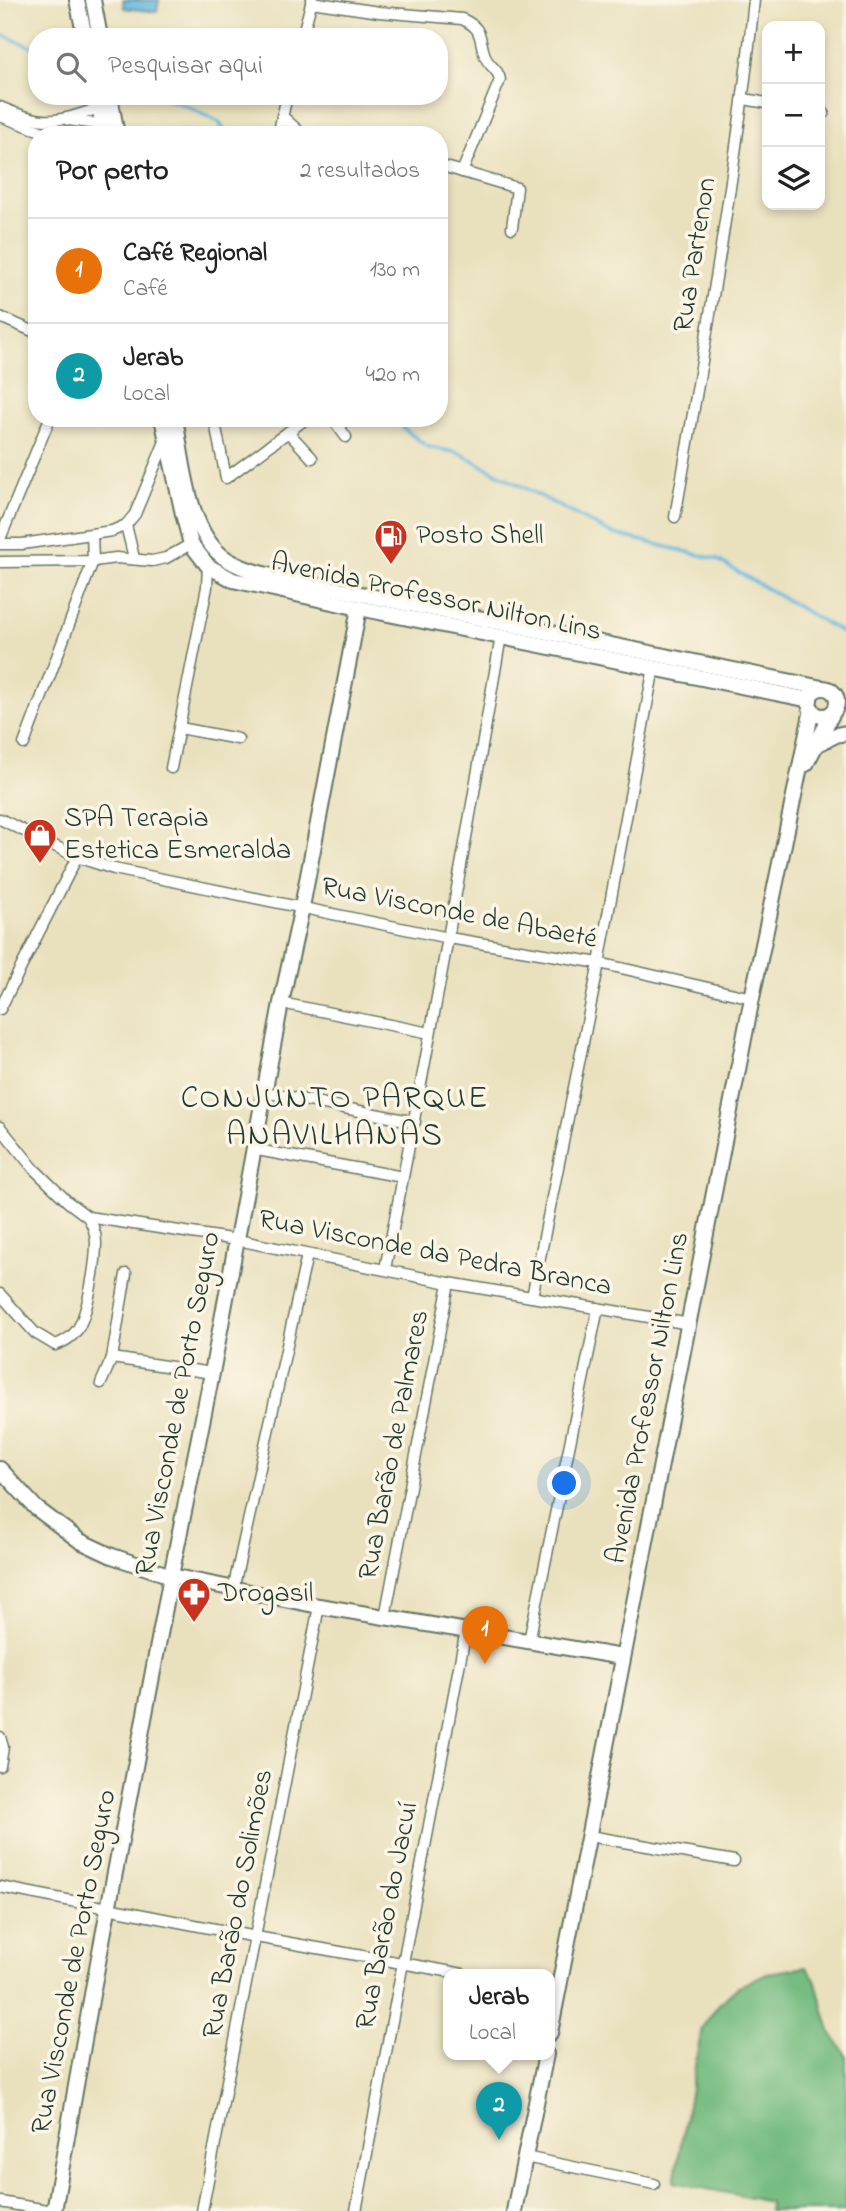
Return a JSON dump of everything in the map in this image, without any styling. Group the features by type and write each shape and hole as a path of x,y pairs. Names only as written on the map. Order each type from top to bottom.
{"main road":[{"path":"77,0 83,28"},
{"path":"93,0 98,28"},
{"path":"99,105 103,126"},
{"path":"112,105 115,126"},
{"name":"Avenida Professor Nilton Lins","path":"167,427 204,537 226,559 242,567 311,584 822,688"},
{"name":"Avenida Professor Nilton Lins","path":"174,427 172,436 184,521 191,544 208,566 233,580 654,667 811,704 800,774 752,998 589,1836 555,1986"},
{"name":"Rua Visconde de Porto Seguro","path":"53,2211 252,1149 359,608"},
{"path":"822,688 835,695 837,703 834,712 829,715 820,715 811,704 813,693 822,688"},
{"name":"Avenida Professor Nilton Lins","path":"800,774 834,712"},
{"path":"815,746 846,733"},
{"path":"0,1469 36,1508 80,1541 112,1556 171,1576 319,1606 622,1657"},
{"path":"514,2211 544,2060"}],"street":[{"name":"Rua Partenon","path":"675,517 721,252 744,99 754,0"},
{"path":"304,28 312,1 379,12 462,19 472,23 478,29 484,55 498,72 500,80 462,172"},
{"path":"744,99 762,102"},
{"path":"64,120 92,105"},
{"path":"280,126 285,105"},
{"path":"0,107 27,118 64,120 88,126"},
{"path":"0,116 28,127"},
{"path":"282,116 293,126"},
{"path":"448,167 517,188 512,228"},
{"path":"0,317 28,329"},
{"path":"46,427 0,541 22,544 112,531 126,525 135,514 178,427"},
{"path":"216,427 226,478 295,427"},
{"path":"338,427 346,438"},
{"path":"289,432 312,458"},
{"path":"126,525 134,558"},
{"path":"24,744 93,561 92,534"},
{"path":"52,540 56,561"},
{"path":"0,562 93,561 116,558 152,561 166,558 191,544"},
{"path":"171,768 207,587 208,566"},
{"path":"384,1269 415,1122 501,636"},
{"path":"532,1297 654,667"},
{"path":"180,728 238,739"},
{"name":"Rua Visconde de Abaeté","path":"0,820 77,857 114,869 449,938 598,963 752,998"},
{"path":"0,1009 77,857"},
{"path":"281,1003 430,1033"},
{"path":"264,1092 415,1122"},
{"path":"0,1127 34,1168 68,1202 88,1217 94,1228 96,1244 86,1309 78,1328 66,1342 55,1345 35,1334 0,1294"},
{"path":"252,1149 403,1177"},
{"name":"Rua Visconde da Pedra Branca","path":"88,1217 237,1240 449,1283 690,1324"},
{"path":"233,1590 307,1255"},
{"path":"101,1383 112,1358 126,1274"},
{"name":"Rua Barão de Palmares","path":"384,1617 449,1283"},
{"path":"529,1641 598,1308"},
{"path":"112,1358 212,1373"},
{"name":"Rua Barão do Solimões","path":"202,2211 319,1606"},
{"name":"Rua Barão do Jacuí","path":"356,2211 466,1630"},
{"path":"0,1737 3,1746 0,1766"},
{"path":"589,1836 734,1861"},
{"path":"0,1887 443,1970"},
{"path":"525,2157 654,2184"},
{"name":"Rua Visconde de Porto Seguro","path":"0,2202 53,2211"}],"green space":[{"path":"806,1967 815,1980 830,2031 846,2055 846,2211 769,2211 770,2202 674,2182 702,2028 719,2004 738,1987 767,1973"}],"water":[{"path":"123,0 159,0 157,12 124,8"}],"waterway":[{"path":"0,34 28,45"},
{"path":"184,105 219,122 221,126"},
{"path":"403,427 428,447 459,453 610,533 716,559 846,635"}],"place":[{"name":"Posto Shell","path":"391,566"},
{"name":"SPA Terapia Estetica Esmeralda","path":"40,865"},
{"name":"Drogasil","path":"194,1624"},
{"name":"Café Regional","path":"485,1664"},
{"name":"Jerab","path":"499,2140"}],"district":[{"name":"CONJUNTO PARQUE ANAVILHANAS","path":"335,1118"}]}
